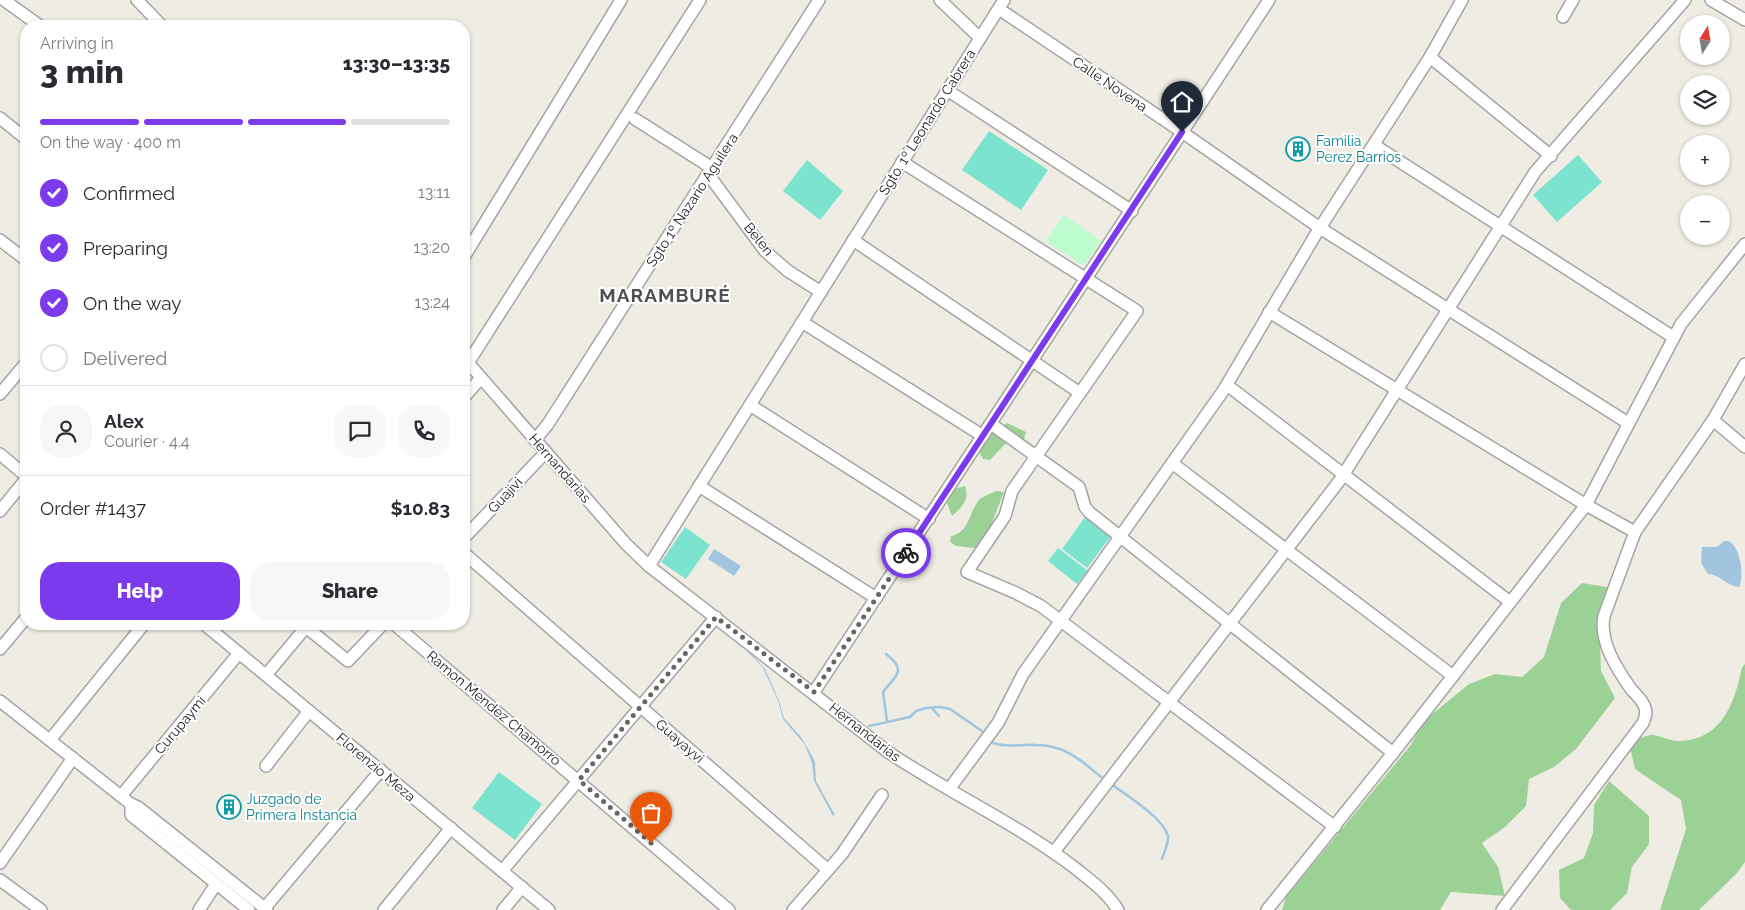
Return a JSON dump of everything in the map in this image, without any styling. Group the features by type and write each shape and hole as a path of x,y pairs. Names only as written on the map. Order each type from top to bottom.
{"street":[{"path":"4,0 32,20"},
{"path":"138,0 156,20"},
{"path":"470,247 621,0"},
{"path":"470,354 700,0"},
{"name":"Sgto 1º Nazario Aguilera","path":"535,440 548,424 819,0"},
{"path":"940,0 980,38"},
{"path":"814,692 1269,0"},
{"path":"950,788 998,723 1023,674 1227,385 1320,228 1430,57 1462,0"},
{"path":"1563,17 1572,0"},
{"path":"1054,852 1343,474 1535,172 1685,0"},
{"path":"1711,0 1745,20"},
{"name":"Sgto. 1º Leonardo Cabrera","path":"649,566 1001,4"},
{"name":"Calle Novena","path":"1001,4 1320,228 1628,423"},
{"path":"1430,57 1550,156"},
{"path":"947,90 1132,211"},
{"path":"0,118 20,134"},
{"path":"635,119 710,171"},
{"path":"1374,145 1673,337"},
{"path":"902,162 1137,311 1012,491 1005,516 967,572 1028,598 1061,620 1335,827"},
{"name":"Belen","path":"710,171 766,251 788,271 821,292"},
{"path":"852,242 1080,393"},
{"path":"1267,910 1335,827 1586,504 1673,337 1681,324 1745,244"},
{"path":"2,246 20,256"},
{"path":"1269,312 1635,532"},
{"path":"802,322 984,436"},
{"name":"Hernandarias","path":"470,364 626,544 649,566 814,692 888,752 915,770 1000,817 1054,852 1101,889 1118,910"},
{"path":"1502,910 1646,717 1644,706 1631,689 1608,648 1602,625 1635,532 1713,420 1745,364"},
{"path":"0,394 20,370"},
{"path":"470,391 482,378"},
{"path":"1227,385 1510,602"},
{"path":"750,405 928,519"},
{"path":"1713,420 1745,447"},
{"path":"991,424 1079,487 1085,507 1120,537 1393,753"},
{"name":"Guajivi","path":"470,532 546,452"},
{"path":"0,454 20,472"},
{"path":"1172,463 1453,676"},
{"path":"0,511 20,486"},
{"path":"699,486 876,598"},
{"name":"Guayayvi","path":"470,559 828,870"},
{"path":"502,871 716,617"},
{"path":"0,650 20,625"},
{"path":"50,740 139,630"},
{"name":"Florenzio Meza","path":"211,630 549,910"},
{"path":"266,675 304,630"},
{"path":"310,630 348,661 377,630"},
{"name":"Ramon Mendez Chamorro","path":"401,630 579,780 725,909"},
{"name":"Curupaymi","path":"121,796 239,653"},
{"path":"0,701 131,804 138,807 265,910 381,770"},
{"path":"266,766 309,711"},
{"path":"0,863 73,758"},
{"path":"793,910 842,854 882,795"},
{"path":"131,804 131,815 249,910"},
{"path":"384,910 450,828"},
{"path":"0,880 41,910"},
{"path":"198,910 216,884"},
{"path":"503,910 522,888"}],"green space":[{"path":"1064,215 1101,241 1083,266 1046,241"},
{"path":"1007,423 1026,432 1023,442 1007,442 990,460 983,459 978,450 982,440"},
{"path":"965,486 966,499 952,516 947,503 950,490"},
{"path":"997,491 1004,492 986,538 975,548 956,546 950,542 951,536 962,531 979,500"},
{"path":"1582,583 1613,588 1610,615 1600,642 1601,671 1615,698 1576,749 1554,767 1529,779 1526,806 1505,827 1482,843 1498,867 1505,896 1451,892 1440,910 1282,910 1286,897 1410,746 1425,720 1469,684 1495,674 1522,677 1544,657 1561,603"},
{"path":"1745,664 1745,862 1736,874 1699,910 1660,910 1686,829 1681,800 1635,769 1629,742 1651,735 1678,741 1693,739 1706,734 1716,727 1724,717 1735,693 1742,667"},
{"path":"1609,781 1649,816 1649,844 1632,867 1627,893 1610,910 1571,910 1560,898 1559,870 1584,858 1593,833 1594,805"}],"shaded area":[{"path":"989,131 1048,170 1021,210 962,170"},
{"path":"1578,155 1602,182 1557,222 1533,195"},
{"path":"807,160 843,191 820,220 783,191"},
{"path":"1085,517 1111,536 1087,568 1062,549"},
{"path":"685,527 710,545 686,579 661,562"},
{"path":"1724,541 1732,544 1738,554 1742,576 1739,587 1708,574 1701,563 1702,547 1717,547"},
{"path":"1058,548 1088,571 1077,584 1048,561"},
{"path":"714,549 741,566 734,576 708,559"},
{"path":"718,627 747,649 765,669 779,701 784,718 801,737 815,762 816,781 835,815 833,816 814,781 812,763 805,745 783,719 778,701 763,668 747,651"},
{"path":"499,772 542,804 515,840 472,808"}],"waterway":[{"path":"886,654 897,665 898,670 895,678 883,692 887,721"},
{"path":"869,726 910,717 916,711 926,708 940,707 950,709 982,731"},
{"path":"932,708 939,716"},
{"path":"993,743 1055,747 1079,759 1101,777"},
{"path":"1114,786 1145,808 1165,829 1168,839 1162,859"}],"way so far":[{"path":"651,843 579,780 716,617 814,692 906,553"}],"place":[{"name":"Familia Perez Barrios","path":"1298,149"},
{"name":"Juzgado de Primera Instancia","path":"229,807"}],"district":[{"name":"MARAMBURÉ","path":"665,295"}],"route":[{"path":"906,553 1182,132"}]}
